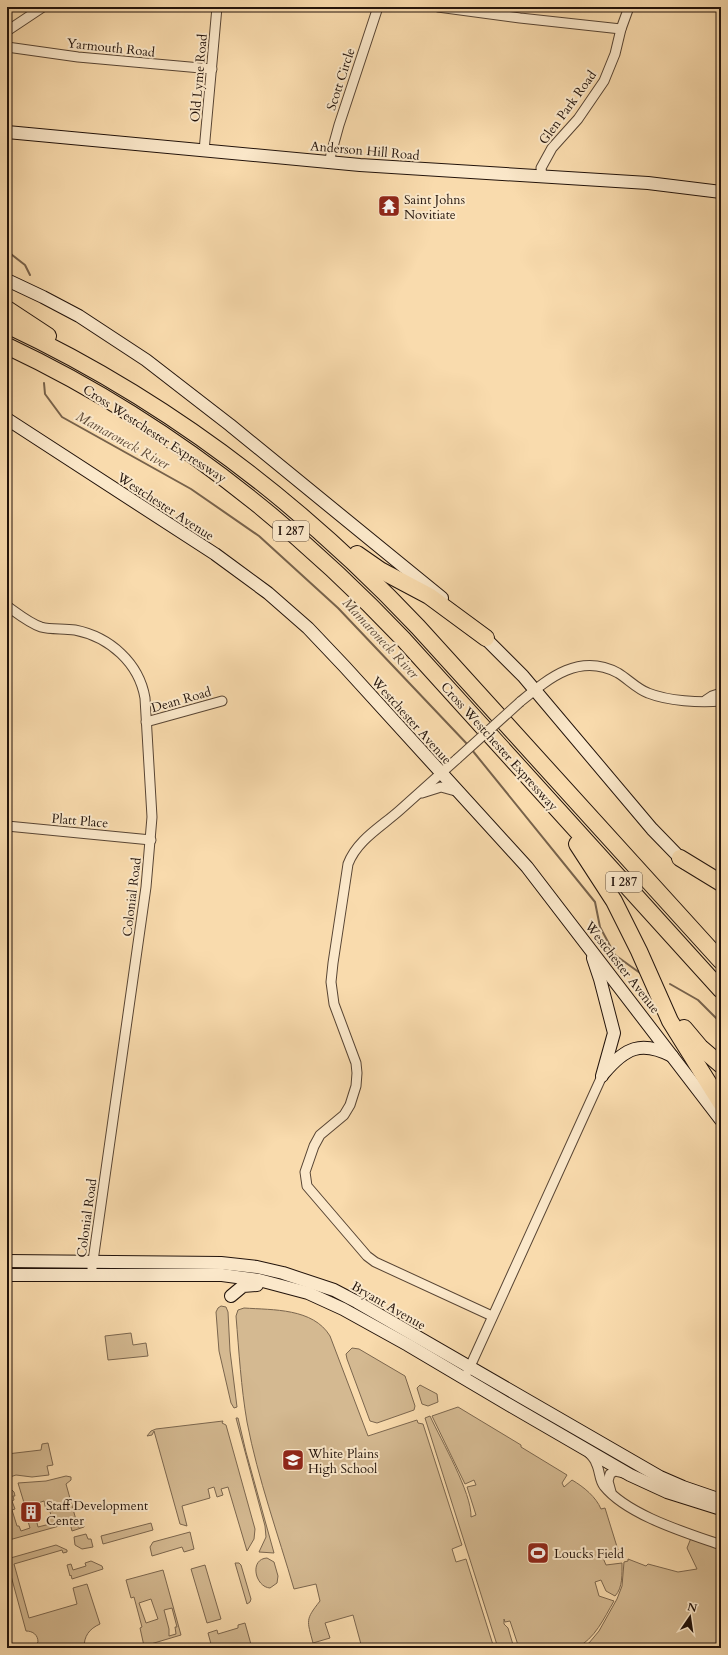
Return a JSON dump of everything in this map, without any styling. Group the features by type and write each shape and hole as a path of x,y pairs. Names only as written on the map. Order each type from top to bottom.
{"highway":[{"path":"7,309 114,381"},
{"name":"Cross Westchester Expressway","path":"7,325 114,381 202,438 255,477 307,519 364,571 418,627 721,961"},
{"name":"Cross Westchester Expressway","path":"7,346 65,375 148,425 212,469 273,516 332,567 369,603 721,990"},
{"path":"307,519 380,570 429,596 486,638"},
{"path":"526,775 598,874 614,901 674,1016 700,1047 721,1065"},
{"path":"680,858 721,883"},
{"path":"654,888 721,948"},
{"path":"639,951 670,1021 721,1103"}],"main road":[{"name":"Anderson Hill Road","path":"7,132 204,151 412,168 648,182 721,192"},
{"path":"12,282 79,316 135,352 224,420 416,576 486,638 535,690 652,830 698,874 721,889"},
{"name":"Westchester Avenue","path":"7,419 215,554 268,593 304,624 442,773 527,868 586,942 721,1120"},
{"path":"586,942 598,970 614,1028 613,1040 602,1076"},
{"path":"602,1076 620,1056 635,1049 652,1049 674,1057"},
{"name":"Bryant Avenue","path":"7,1261 221,1263 257,1267 283,1273 340,1293 587,1451 630,1475 667,1492 721,1509"},
{"name":"Bryant Avenue","path":"7,1274 222,1275 282,1285 308,1293 352,1313 467,1373 660,1477 683,1487 721,1500"},
{"path":"231,1296 243,1286 253,1284 289,1293 331,1309 352,1313"}],"street":[{"path":"7,31 43,7"},
{"name":"Old Lyme Road","path":"204,151 217,7"},
{"name":"Scott Circle","path":"330,161 341,117 378,7"},
{"path":"438,7 621,29"},
{"name":"Glen Park Road","path":"542,176 541,168 552,148 578,119 604,81 615,54 621,29 630,7"},
{"name":"Yarmouth Road","path":"7,47 78,57 212,69"},
{"name":"Colonial Road","path":"7,606 43,628 75,630 93,635 120,653 132,665 143,685 152,817 151,840 146,886 90,1275"},
{"path":"492,1316 375,1262 367,1256 307,1186 305,1172 314,1146 320,1135 344,1115 350,1105 356,1086 358,1073 356,1063 334,1004 331,982 332,963 350,857 360,843 442,773 520,702 547,680 565,670 589,665 617,673 650,694 675,699 721,701"},
{"path":"705,701 712,696 721,693"},
{"name":"Dean Road","path":"146,722 222,701"},
{"path":"417,795 441,787 459,792"},
{"name":"Platt Place","path":"7,826 151,840"},
{"path":"467,1373 602,1076"},
{"path":"587,1451 596,1462 602,1482 611,1492 629,1507 689,1534 721,1545"},
{"path":"611,1492 608,1481 612,1472 630,1475"}],"shaded area":[{"path":"221,1306 226,1307 228,1312 230,1351 237,1407 234,1408 231,1403 219,1351 216,1312"},
{"path":"244,1308 292,1312 303,1315 323,1327 330,1336 368,1436 417,1420 418,1423 423,1424 462,1545 452,1549 456,1562 466,1559 494,1648 362,1648 353,1615 325,1623 330,1638 313,1643 309,1629 309,1620 312,1612 320,1601 316,1584 294,1589 262,1485 247,1422 236,1316 238,1310"},
{"path":"131,1333 133,1345 146,1343 148,1356 108,1360 105,1336"},
{"path":"352,1348 359,1349 405,1376 415,1406 414,1410 377,1423 370,1421 347,1359 346,1354"},
{"path":"420,1385 437,1394 438,1402 428,1406 422,1404 417,1388"},
{"name":"Loucks Field","path":"458,1407 567,1475 562,1483 564,1487 572,1480 596,1500 601,1509 605,1508 618,1550 599,1556 603,1558 606,1565 622,1563 621,1585 615,1596 606,1591 601,1580 595,1582 599,1596 614,1601 594,1634 576,1648 519,1648 510,1621 505,1622 504,1619 504,1624 508,1628 514,1648 498,1648 425,1418 430,1416 455,1466 467,1494 471,1517 476,1515 467,1487 476,1485 474,1480 465,1484 432,1416"},
{"path":"236,1418 238,1418 274,1553 259,1552 266,1537 265,1526"},
{"path":"223,1421 222,1423 226,1425 255,1529 254,1539 247,1551 228,1487 221,1489 223,1495 217,1497 214,1487 208,1489 210,1498 182,1506 187,1526 180,1524 154,1431 152,1435 147,1436 151,1431 156,1429"},
{"path":"48,1443 53,1465 47,1466 49,1475 32,1477 16,1475 7,1478 7,1454 41,1450 42,1444"},
{"path":"66,1476 71,1477 71,1480 66,1484 78,1527 84,1527 72,1531 70,1523 9,1540 10,1545 7,1546 7,1485 14,1492 15,1496 13,1496 14,1500 12,1501 15,1509 12,1510 17,1526 19,1526 21,1531 30,1528 27,1518 35,1515 38,1527 50,1524 48,1516 51,1515 49,1509 46,1510 44,1501 32,1505 33,1509 29,1510 27,1505 25,1506 18,1483 46,1481"},
{"path":"151,1523 153,1530 103,1544 101,1536"},
{"path":"190,1532 194,1549 184,1552 182,1547 152,1556 150,1547 153,1542"},
{"path":"86,1534 88,1539 91,1539 93,1547 82,1549 75,1545 74,1537"},
{"path":"691,1538 721,1549 721,1648 579,1648 589,1643 599,1631 617,1599 622,1586 624,1562 628,1561 628,1559 646,1566 648,1564 678,1572 697,1569 687,1548"},
{"path":"56,1545 67,1550 67,1552 63,1553 62,1550 14,1564 29,1618 77,1604 73,1588 87,1584 100,1624 93,1628 86,1636 84,1648 33,1648 38,1642 37,1637 33,1633 26,1631 7,1559"},
{"path":"267,1558 274,1562 278,1576 277,1583 270,1588 261,1583 256,1573 258,1563"},
{"path":"91,1561 102,1566 103,1569 72,1579 67,1565 71,1564 73,1570 86,1566 85,1563"},
{"path":"235,1563 239,1563 241,1565 251,1599 247,1604"},
{"path":"205,1565 221,1619 207,1623 191,1569"},
{"path":"163,1570 181,1635 144,1646 140,1628 142,1627 134,1597 131,1598 126,1580","holes":["151,1599 158,1619 146,1623 139,1603","172,1608 177,1627 175,1627 176,1634 169,1636 169,1629 164,1610"]},
{"path":"245,1623 252,1648 196,1648 211,1644 208,1633 217,1630 218,1634 238,1628 238,1625"}],"waterway":[{"name":"Mamaroneck River","path":"7,251 25,265 30,275"},
{"name":"Mamaroneck River","path":"44,383 45,394 62,417 191,489 259,536 338,608 468,745"},
{"name":"Mamaroneck River","path":"472,750 595,902 600,927 615,955 640,973"},
{"name":"Mamaroneck River","path":"670,984 698,1000 721,1023"}],"place":[{"name":"Saint Johns Novitiate","path":"389,206"},
{"name":"White Plains High School","path":"293,1460"},
{"name":"Staff Development Center","path":"31,1512"},
{"name":"Loucks Field","path":"538,1553"}]}
